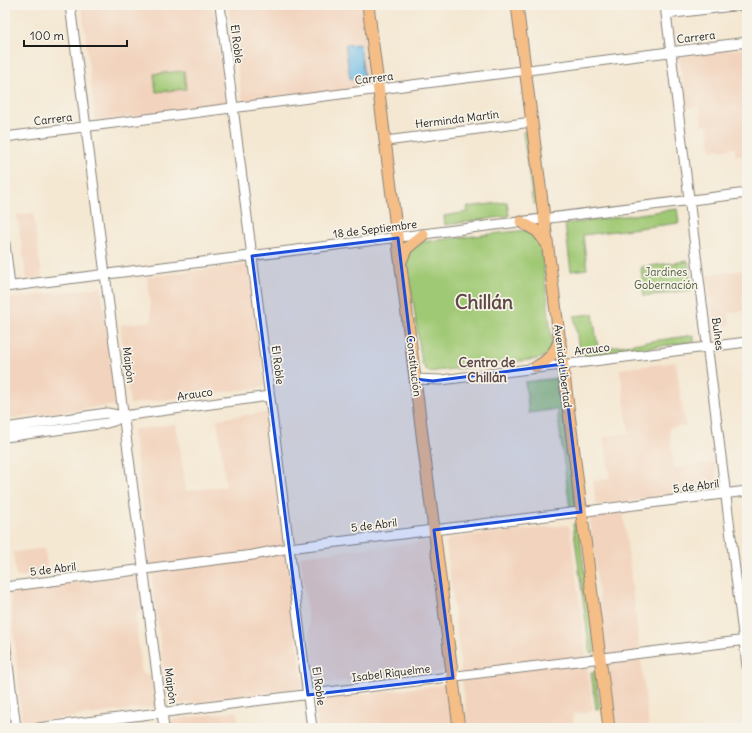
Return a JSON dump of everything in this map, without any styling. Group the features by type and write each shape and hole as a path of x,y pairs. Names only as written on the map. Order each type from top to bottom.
{"main road":[{"name":"Constitución","path":"368,5 459,728"},
{"name":"Avenida Libertad","path":"517,5 609,728"},
{"path":"521,222 537,231 548,245"},
{"path":"401,261 408,248 423,235"},
{"path":"536,367 549,358 556,350 560,339"}],"street":[{"name":"Maipón","path":"70,5 142,569 164,728"},
{"name":"El Roble","path":"220,5 312,728"},
{"path":"665,10 741,5"},
{"name":"Bulnes","path":"665,10 745,640 747,666"},
{"name":"Carrera","path":"5,137 747,42"},
{"name":"Herminda Martín","path":"386,141 532,122"},
{"name":"18 de Septiembre","path":"8,286 423,235 747,193"},
{"path":"5,244 8,286"},
{"name":"Arauco","path":"415,379 433,381 747,342"},
{"name":"Arauco","path":"5,428 107,413 123,416 270,396"},
{"name":"Arauco","path":"5,437 107,423 123,416"},
{"name":"5 de Abril","path":"5,587 253,555 288,548 747,491"},
{"name":"Isabel Riquelme","path":"38,728 453,678 745,640"},
{"path":"5,641 16,728"}],"highlighted area":[{"path":"398,238 415,379 433,381 563,364 581,512 434,530 453,678 308,695 252,256"}],"shaded area":[{"path":"103,5 213,5 225,101 222,105 99,121 95,118 82,8"},
{"path":"228,5 361,5 371,83 368,87 245,102 242,99"},
{"path":"747,48 747,155 736,156 735,148 711,151 708,125 702,125 699,106 686,108 679,57"},
{"path":"33,213 42,278 27,280 17,215"},
{"path":"249,264 265,387 130,404 120,325 152,321 147,277"},
{"path":"742,270 746,296 742,297 744,311 729,313 730,325 714,327 707,275"},
{"path":"101,287 116,405 5,419 5,299"},
{"path":"676,362 685,426 669,428 674,468 715,462 718,490 596,505 593,481 610,478 604,437 629,433 620,369"},
{"path":"269,412 303,688 168,706 133,430 176,424 186,491 226,486 217,419"},
{"path":"623,510 649,728 615,728 589,513"},
{"path":"567,525 570,528 593,711 573,714 574,728 468,728 446,543 449,538"},
{"path":"428,541 444,667 441,671 403,677 381,677 316,684 300,556"},
{"path":"45,548 48,574 16,577 13,552"},
{"path":"142,574 145,605 135,616 142,673 156,677 159,706 22,723 10,591"},
{"path":"5,668 14,728 5,728"},
{"path":"449,684 455,728 318,728 315,700"},
{"path":"237,711 239,728 171,728 170,720"}],"green space":[{"path":"184,71 186,89 156,92 154,74"},
{"path":"528,131 538,203 533,204 523,132"},
{"path":"507,202 509,216 445,225 444,216 468,212 467,207"},
{"path":"677,209 679,223 583,235 587,269 571,271 565,224"},
{"path":"527,230 541,242 552,343 550,349 544,357 538,359 428,372 422,364 407,260 409,252 421,242"},
{"name":"Jardines Gobernación","path":"688,261 692,290 644,296 641,267"},
{"path":"593,314 598,349 694,335 694,342 580,356 574,316"},
{"path":"559,378 576,507 570,508 557,409 529,413 525,382"},
{"path":"578,523 595,652 590,653 573,524"},
{"path":"595,672 600,708 596,709 591,673"}],"water":[{"path":"360,44 364,77 350,79 345,45"}],"district":[{"name":"Chillán","path":"484,302"},
{"name":"Centro de Chillán","path":"487,370"}]}
